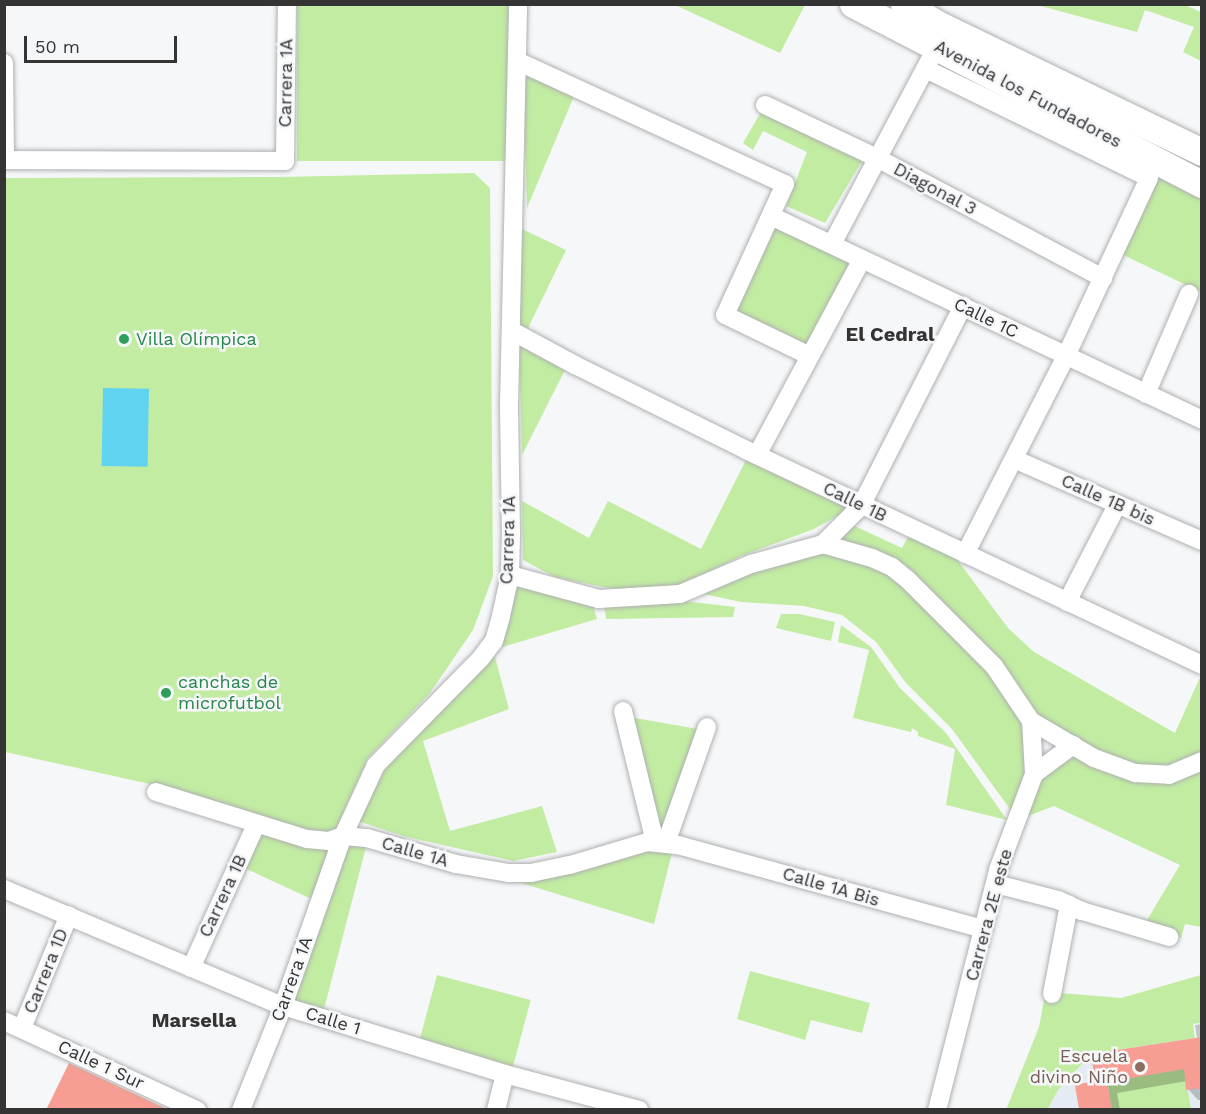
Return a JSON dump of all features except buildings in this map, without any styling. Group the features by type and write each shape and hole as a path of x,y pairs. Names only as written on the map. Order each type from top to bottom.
{"main road":[{"name":"Avenida los Fundadores","path":"853,4 932,57 1202,184"},
{"name":"Avenida los Fundadores","path":"904,4 938,24 1202,152"}],"street":[{"name":"Carrera 1A","path":"5,160 285,161 287,4"},
{"name":"Carrera 1A","path":"241,1110 283,1006 343,836 376,765 481,658 494,641 510,575 509,405 518,4"},
{"path":"832,244 932,57 1149,178 1066,356 966,554"},
{"path":"517,61 784,184 725,315 810,356"},
{"path":"4,63 5,160"},
{"name":"Diagonal 3","path":"765,105 879,159 1103,278"},
{"name":"Calle 1C","path":"771,216 1202,420"},
{"path":"757,455 862,259"},
{"path":"1146,394 1189,294"},
{"path":"510,575 599,599 680,594 751,564 824,544 861,506 963,306"},
{"name":"Calle 1B","path":"512,331 575,365 861,506 1202,665"},
{"name":"Calle 1B bis","path":"1014,459 1202,541"},
{"path":"1067,602 1117,505"},
{"path":"824,544 872,558 892,567 908,580 994,666 1030,721 1094,758 1135,772 1170,775 1202,761"},
{"path":"623,711 667,843"},
{"name":"Carrera 2E este","path":"937,1110 998,870 1034,774 1030,721"},
{"path":"667,843 707,727"},
{"path":"1034,774 1072,745"},
{"name":"Calle 1A","path":"156,792 256,825 308,839 329,841 343,836 367,838 456,864 509,873 531,873 667,843"},
{"name":"Carrera 1B","path":"190,968 256,825"},
{"name":"Calle 1A Bis","path":"667,843 984,929"},
{"path":"996,884 1169,937"},
{"name":"Calle 1","path":"4,889 283,1006 505,1074 639,1110"},
{"path":"1052,994 1069,905"},
{"name":"Carrera 1D","path":"22,1028 69,915"},
{"name":"Calle 1 Sur","path":"4,1021 197,1110"},
{"path":"495,1110 505,1074"}],"shaded area":[{"name":"Escuela divino Niño","path":"1195,1038 1201,1079 1201,1109 1048,1110 1058,1090 1091,1054"}],"green space":[{"path":"805,4 780,53 675,5"},
{"path":"297,5 509,5 509,161 297,161"},
{"path":"1037,5 1185,5 1201,12 1201,61 1183,52 1194,27 1145,10 1137,32"},
{"path":"523,74 574,96 527,208"},
{"path":"765,105 865,156 825,223 786,206 807,152 763,131 753,150 743,143"},
{"path":"1158,172 1201,195 1201,292 1119,253"},
{"path":"474,173 490,188 493,576 473,630 430,693 368,758 337,828 318,837 159,786 5,752 5,178 278,177"},
{"path":"777,225 855,263 810,355 732,317"},
{"path":"520,228 566,250 528,328 518,325"},
{"path":"519,341 567,366 522,455"},
{"path":"748,456 854,506 814,529 741,556 679,586 632,590 608,588 555,577 523,560 522,501 589,538 608,501 701,549"},
{"path":"850,524 902,548 909,535 953,554 1008,628 1034,652 1175,733 1201,675 1201,755 1168,770 1136,769 1034,719 893,563 832,543"},
{"path":"822,549 888,572 989,667 1025,721 1029,773 1015,816 952,729 906,683 876,642 842,615 804,606 741,602 695,592"},
{"path":"513,582 592,601 597,619 502,647 500,639"},
{"path":"684,601 735,607 733,617 606,619 604,605"},
{"path":"781,614 799,614 835,622 831,641 776,628"},
{"path":"841,625 871,647 900,688 946,733 1007,820 946,805 955,749 918,736 918,732 912,728 911,732 853,718 869,650 838,642"},
{"path":"493,650 509,709 423,741 450,831 542,806 557,852 513,861 403,836 358,821 379,772"},
{"path":"629,717 698,729 664,840"},
{"path":"1073,748 1134,775 1201,765 1201,927 1185,924 1181,938 1144,925 1180,865 1054,806 1020,819 1036,776"},
{"path":"257,829 339,840 316,901 240,866"},
{"path":"346,842 367,843 323,1013 289,1002"},
{"path":"640,848 673,849 654,924 515,881"},
{"path":"750,971 870,1003 862,1033 811,1020 805,1040 737,1019"},
{"path":"437,975 531,1000 513,1068 419,1043"},
{"path":"1201,975 1201,1023 1193,1024 1195,1038 1091,1054 1058,1090 1048,1109 1006,1110 1039,1027 1045,995 1060,993 1121,998"},
{"path":"1184,1069 1191,1109 1112,1109 1107,1082"}],"water":[{"path":"103,388 149,389 148,467 102,466"}],"place":[{"name":"Villa Olímpica","path":"124,339"},
{"name":"canchas de microfutbol","path":"166,693"},
{"name":"Escuela divino Niño","path":"1140,1067"}],"district":[{"name":"El Cedral","path":"890,334"},
{"name":"Marsella","path":"194,1020"}]}
